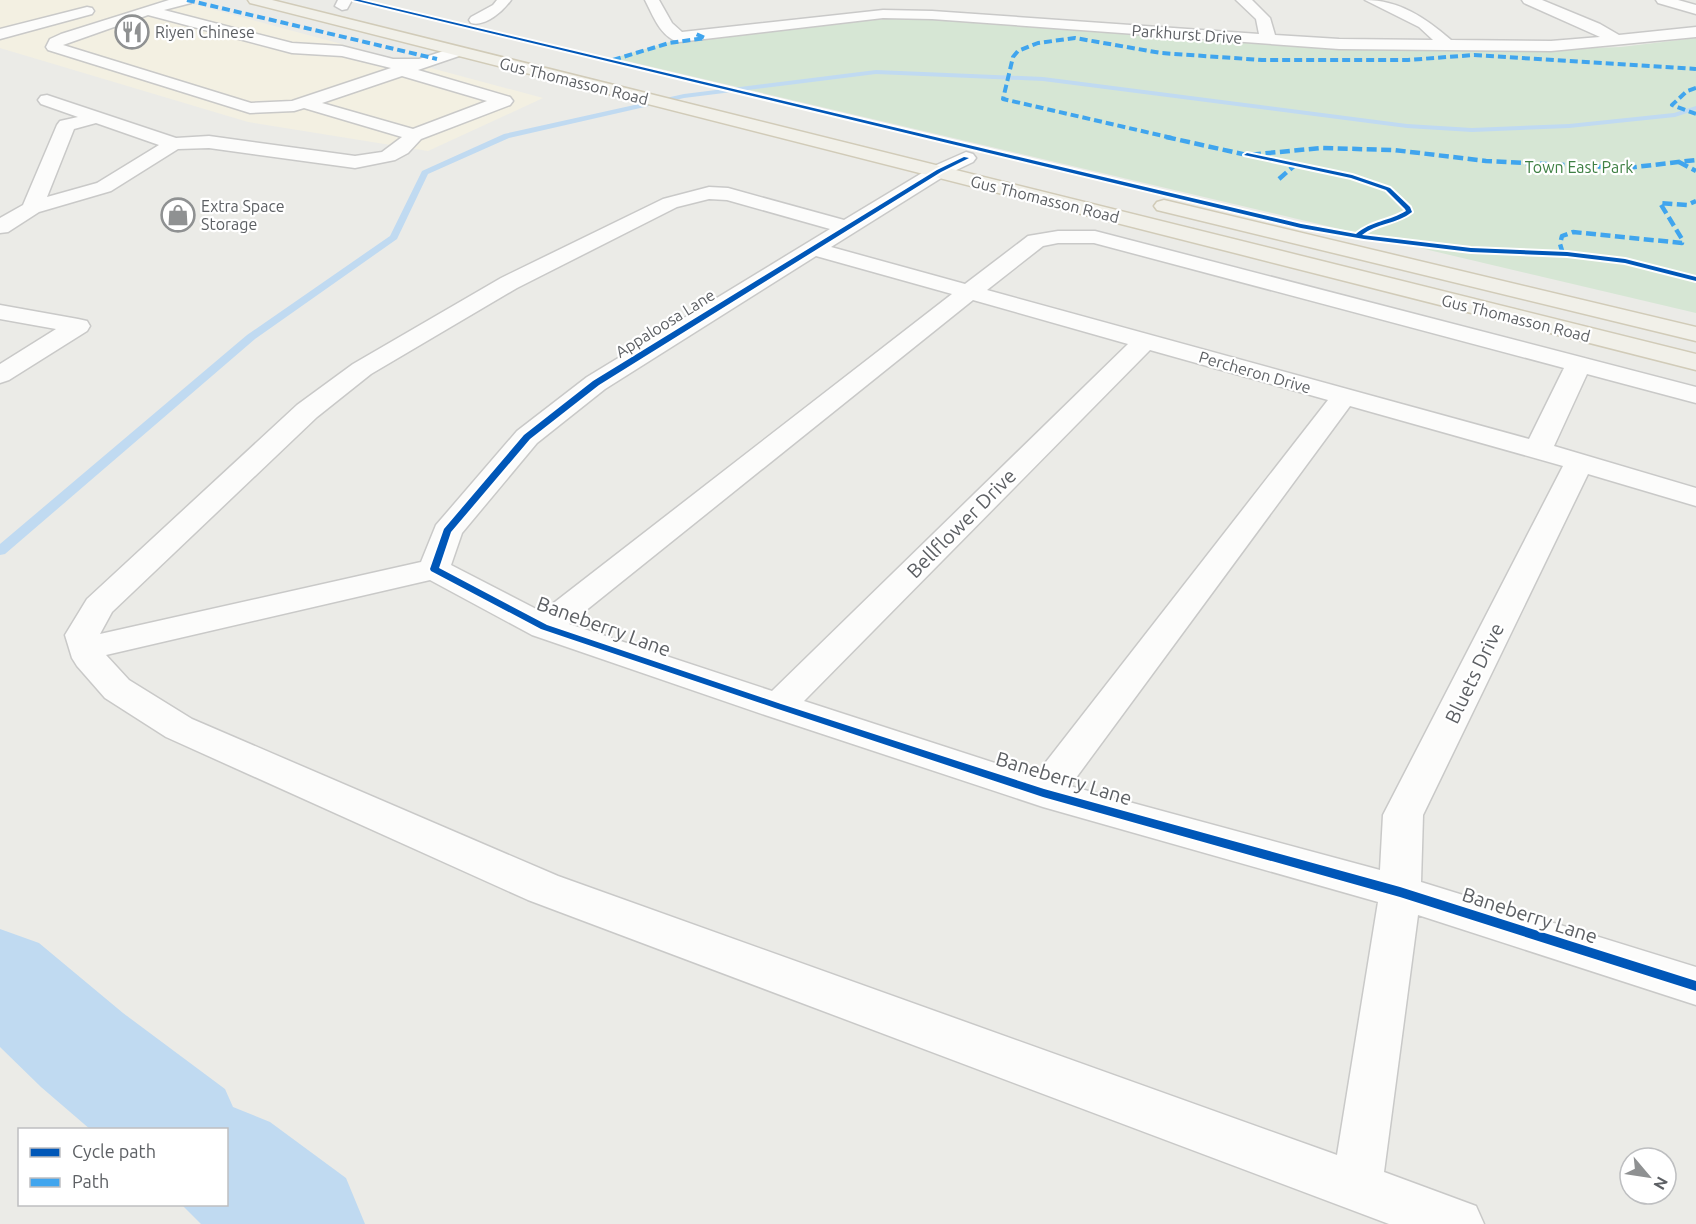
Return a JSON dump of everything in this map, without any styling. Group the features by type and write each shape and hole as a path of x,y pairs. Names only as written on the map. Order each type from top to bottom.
{"main road":[{"name":"Gus Thomasson Road","path":"255,0 1696,362"},
{"name":"Gus Thomasson Road","path":"319,0 343,3 647,80 1696,334"},
{"path":"310,15 343,3"}],"street":[{"path":"186,0 147,10 66,37 56,42 54,46 250,108 288,108 456,52"},
{"path":"476,20 498,8 504,0"},
{"name":"Parkhurst Drive","path":"652,0 666,26 679,37 883,14 971,18 1268,40 1448,46 1551,46 1696,32"},
{"path":"948,0 971,18"},
{"path":"1243,0 1263,18 1268,40"},
{"path":"1372,0 1424,24 1448,46"},
{"path":"1529,0 1594,27 1618,41"},
{"path":"1663,0 1696,10"},
{"path":"119,3 292,48 342,51 393,64 420,64"},
{"path":"802,7 814,20"},
{"path":"0,34 97,9"},
{"path":"1085,27 1091,17 1088,10"},
{"path":"47,100 174,144 209,142 355,162 380,160 401,151 414,135 504,101 402,70"},
{"path":"304,103 414,135"},
{"path":"32,208 66,124 97,117"},
{"path":"0,227 32,208 104,187 174,144"},
{"name":"Appaloosa Lane","path":"434,569 447,531 527,437 596,383 939,171 966,158"},
{"path":"848,228 728,195 709,193 670,203 509,283 362,369 307,411 99,606 82,635 89,658 117,689 179,728 543,888 1458,1224"},
{"path":"544,627 1036,242 1073,235 1084,236 1696,395"},
{"name":"Percheron Drive","path":"814,249 1343,398 1538,450 1696,497"},
{"path":"0,312 78,326 0,375"},
{"name":"Bellflower Drive","path":"778,706 1145,341"},
{"path":"1538,450 1579,363"},
{"path":"1043,793 1343,398"},
{"name":"Bluets Drive","path":"1357,1186 1400,892 1403,815 1579,462"},
{"path":"86,648 434,569"},
{"name":"Baneberry Lane","path":"434,569 544,627 778,706 1043,793 1400,892 1696,987"}],"shaded area":[{"path":"0,0 178,0 543,98 428,151 248,122 0,48"}],"green space":[{"name":"Town East Park","path":"899,18 1538,50 1621,47 1696,38 1696,313 614,58 677,40 748,31"}],"waterway":[{"path":"0,551 251,337 394,237 425,173 507,136 684,96 876,72 1043,79 1407,126 1472,130 1569,126 1675,115 1696,108"},
{"path":"0,976 82,1050 180,1128"},
{"path":"228,1167 300,1224"}],"marked path":[{"path":"187,0 437,59"},
{"path":"613,60 669,43 705,38 696,34"},
{"path":"1696,69 1474,55 1408,60 1262,60 1161,53 1075,38 1038,43 1018,51 1013,57 1003,99 1247,155 1321,148 1394,150 1486,161 1627,168 1696,160"},
{"path":"1696,88 1687,91 1672,105 1696,114"},
{"path":"1679,162 1696,171"},
{"path":"1279,179 1295,165"},
{"path":"1563,254 1560,244 1562,236 1573,232 1682,243 1682,239 1660,203 1687,205 1696,201"}],"cycle path":[{"path":"355,0 1301,226 1364,237 1471,250 1567,254 1625,261 1696,279"},
{"path":"1247,155 1352,177 1388,189 1408,208 1409,212 1402,216 1376,224 1357,236"},
{"path":"966,158 939,171 596,383 527,437 447,531 434,569 544,627 778,706 1043,793 1400,892 1696,986"}],"place":[{"name":"Riyen Chinese","path":"132,32"},
{"name":"Extra Space Storage","path":"178,215"}]}
